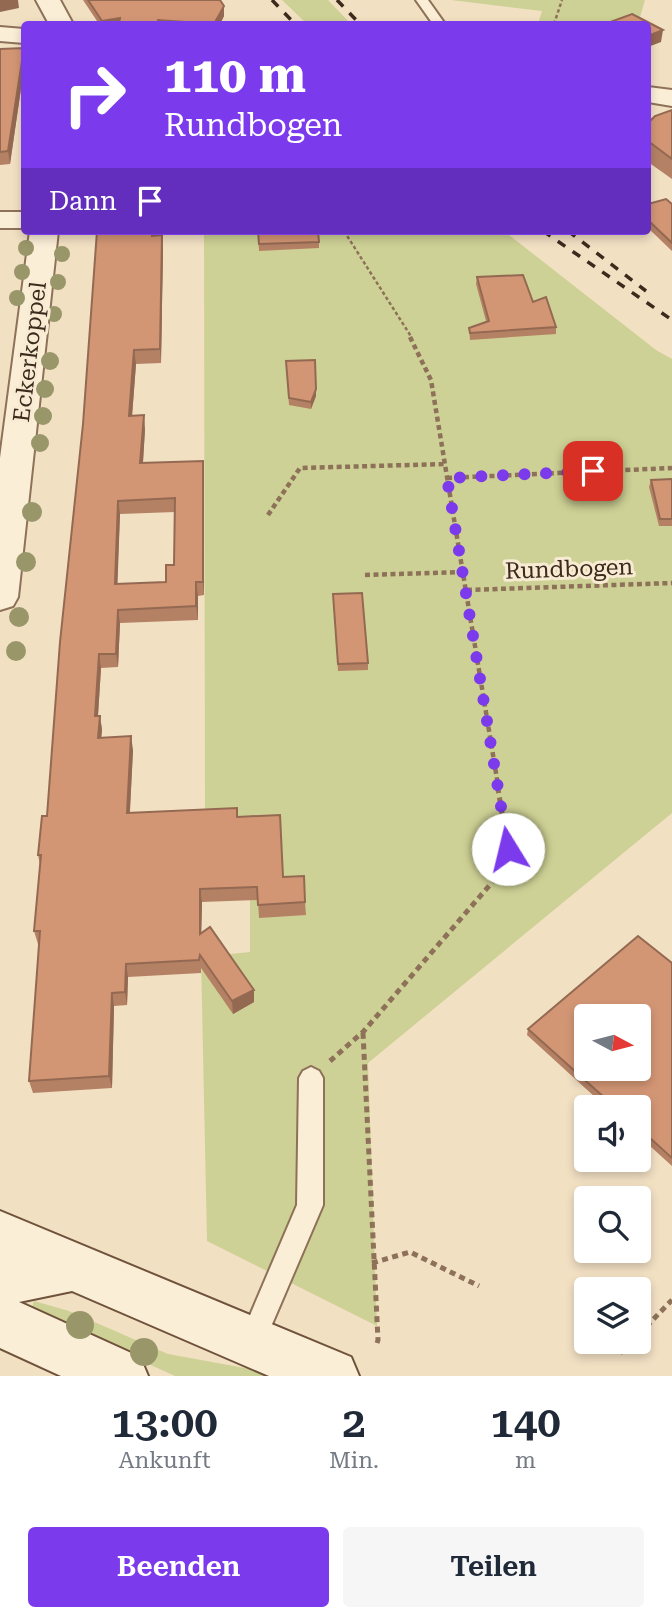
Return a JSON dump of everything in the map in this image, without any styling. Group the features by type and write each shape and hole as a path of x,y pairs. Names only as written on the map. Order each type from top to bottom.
{"street":[{"path":"48,0 59,21"},
{"path":"0,34 21,36"},
{"path":"651,95 672,98"},
{"path":"0,220 21,220"},
{"name":"Eckerkoppel","path":"0,597 44,235"},
{"path":"0,1235 332,1376"},
{"path":"0,1281 73,1266"},
{"path":"0,1321 121,1376"}],"lane":[{"path":"422,0 437,21"},
{"path":"252,1341 310,1205 311,1078"}],"path":[{"path":"555,21 562,0"},
{"path":"311,1078 363,1032 501,872 508,849 431,380 412,339 347,235"},
{"path":"268,516 300,468 446,464"},
{"path":"447,478 672,468"},
{"path":"365,575 464,572"},
{"name":"Rundbogen","path":"467,590 672,583"},
{"path":"363,1032 372,1263 378,1340 376,1346"},
{"path":"372,1263 410,1252 479,1286"},
{"path":"651,1322 672,1300"}],"green space":[{"path":"282,0 328,0 348,21 304,21"},
{"path":"451,0 645,0 639,21 539,21 542,11"},
{"path":"204,235 509,235 656,350 672,359 672,813 368,1063 377,1326 207,1241 201,957 250,952 250,817 205,818"},
{"path":"34,1301 69,1311 168,1354 262,1371 272,1376 175,1376 60,1324 32,1307"}],"building":[{"path":"88,0 220,0 224,6 216,21 120,21 120,18 102,21"},
{"path":"632,14 646,21 613,21"},
{"path":"651,24 663,30 651,35"},
{"path":"21,48 21,67 8,151 0,152 0,49"},
{"path":"672,110 672,159 651,143 651,120"},
{"path":"666,199 672,204 672,243 651,223 651,203"},
{"path":"97,235 162,235 160,349 134,350 129,416 144,415 140,463 203,461 203,582 196,582 196,606 118,610 116,654 99,654 95,716 100,716 98,738 131,736 127,813 237,808 237,817 280,815 283,877 304,876 305,902 258,905 257,887 200,889 200,934 210,927 254,990 232,1001 200,955 199,960 126,964 125,992 112,993 109,1076 29,1081 40,931 34,931 41,855 38,855 42,816 47,816 60,642 83,424","holes":["175,498 174,565 166,565 166,582 115,584 118,501"]},
{"path":"258,235 318,235 319,242 259,244"},
{"path":"523,275 533,302 546,297 556,327 470,333 469,328 489,321 477,277"},
{"path":"315,360 316,389 311,402 289,398 286,361"},
{"path":"672,479 672,519 660,519 651,480"},
{"path":"362,593 368,663 338,664 333,594"},
{"path":"638,936 672,963 672,1158 651,1139 651,1095 602,1095 587,1082 651,1082 651,1004 574,1004 574,1070 528,1029"}],"railway":[{"path":"272,0 292,21"},
{"path":"337,0 357,21"},
{"path":"549,235 672,320"},
{"path":"573,235 646,291"}],"route":[{"path":"508,849 447,478 593,471"}]}
